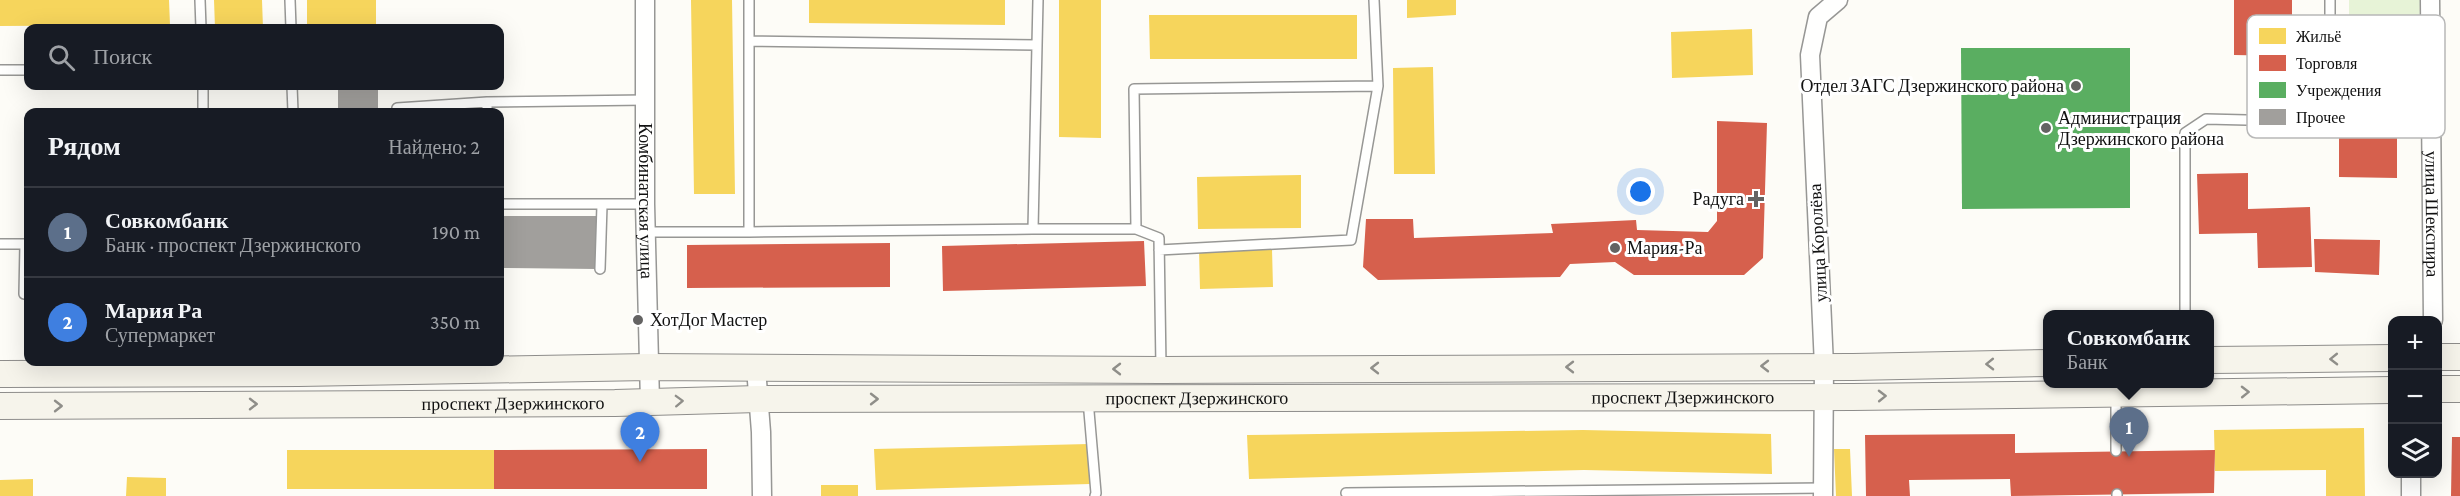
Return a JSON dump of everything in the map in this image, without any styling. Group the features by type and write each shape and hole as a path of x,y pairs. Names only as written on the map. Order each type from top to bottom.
{"main road":[{"path":"2442,357 2460,357"},
{"path":"2214,360 2388,358"},
{"name":"проспект Дзержинского","path":"0,374 299,367 1161,370 2043,363"},
{"path":"2442,389 2460,389"},
{"name":"проспект Дзержинского","path":"0,406 650,402 758,399 1824,395 2388,390"}],"street":[{"name":"Комбинатская улица","path":"645,0 645,204 650,402"},
{"name":"улица Королёва","path":"1823,492 1824,366 1809,55 1818,17 1838,0"},
{"name":"улица Шекспира","path":"2431,138 2433,316"},
{"path":"756,368 762,496"},
{"path":"2410,496 2411,478"}],"lane":[{"path":"200,0 201,24"},
{"path":"290,0 291,24"},
{"path":"749,0 749,232"},
{"path":"1034,230 1038,0"},
{"path":"1159,250 1351,240 1378,86 1374,0"},
{"path":"749,41 1037,45"},
{"path":"0,70 24,70"},
{"path":"1136,229 1134,89 1378,86"},
{"path":"203,90 203,108"},
{"path":"292,90 293,108"},
{"path":"397,108 487,107 646,100"},
{"path":"2185,310 2184,133 2206,119 2247,120"},
{"path":"504,204 645,204"},
{"path":"600,268 603,205"},
{"path":"646,232 1136,229 1159,238 1161,370"},
{"path":"0,244 24,244"},
{"path":"2116,393 2116,452"},
{"path":"1087,398 1095,496"},
{"path":"1346,493 1823,492"}],"green space":[{"path":"2349,0 2420,0 2420,15 2349,15"}],"building: Жильё":[{"path":"0,0 169,0 170,24 0,26"},
{"path":"214,0 262,0 263,24 215,24"},
{"path":"307,0 376,0 376,24 307,24"},
{"path":"691,0 732,0 735,194 694,194"},
{"path":"809,0 1005,0 1005,25 809,23"},
{"path":"1059,0 1101,0 1101,138 1059,137"},
{"path":"1407,0 1456,0 1456,15 1407,18"},
{"path":"1149,15 1357,15 1357,59 1150,59"},
{"path":"1752,29 1753,75 1672,78 1671,32"},
{"path":"1433,67 1435,174 1394,174 1393,68"},
{"path":"1301,175 1301,228 1198,229 1197,177"},
{"path":"1272,249 1273,287 1200,289 1199,250"},
{"path":"2364,428 2365,496 2326,496 2326,470 2215,471 2214,430"},
{"path":"1583,430 1771,434 1772,474 1584,470 1249,479 1247,435"},
{"path":"1089,444 1090,484 876,490 874,449"},
{"path":"1834,449 1850,449 1852,496 1836,496"},
{"path":"287,450 494,450 494,489 287,489"},
{"path":"127,477 166,478 166,496 126,496"},
{"path":"33,479 33,496 0,496 0,480"},
{"path":"821,485 858,485 858,496 821,496"}],"building: Торговля":[{"path":"2234,0 2292,0 2292,15 2247,15 2247,55 2234,55"},
{"path":"1717,121 1767,123 1763,258 1744,275 1634,275 1615,262 1570,264 1560,277 1378,280 1363,267 1366,219 1413,219 1414,238 1553,233 1551,224 1636,220 1637,230 1708,232 1717,221"},
{"path":"2339,138 2397,138 2397,178 2339,177"},
{"path":"2248,173 2248,209 2310,207 2312,267 2258,268 2257,233 2199,234 2197,174"},
{"path":"2314,239 2380,240 2379,275 2315,272"},
{"path":"1144,241 1146,286 943,291 942,246"},
{"path":"890,243 890,287 687,288 687,245"},
{"path":"2015,434 2015,453 2215,450 2214,493 2011,496 2010,479 1909,480 1910,496 1866,496 1865,435"},
{"path":"2452,437 2460,437 2460,496 2451,496"},
{"path":"707,449 707,489 494,489 494,450"}],"building: Учреждения":[{"name":"Администрация Дзержинского района","path":"1961,48 2130,48 2130,208 1962,209"}],"building: Прочее":[{"path":"338,90 378,90 378,108 338,108"},
{"path":"504,216 596,216 596,269 504,268"}],"place":[{"name":"Отдел ЗАГС Дзержинского района","path":"2076,86"},
{"name":"Администрация Дзержинского района","path":"2046,128"},
{"name":"Радуга","path":"1756,199"},
{"name":"Мария-Ра","path":"1615,248"},
{"name":"ХотДог Мастер","path":"638,320"},
{"name":"Совкомбанк","path":"2129,457"},
{"name":"Мария Ра","path":"640,462"}]}
